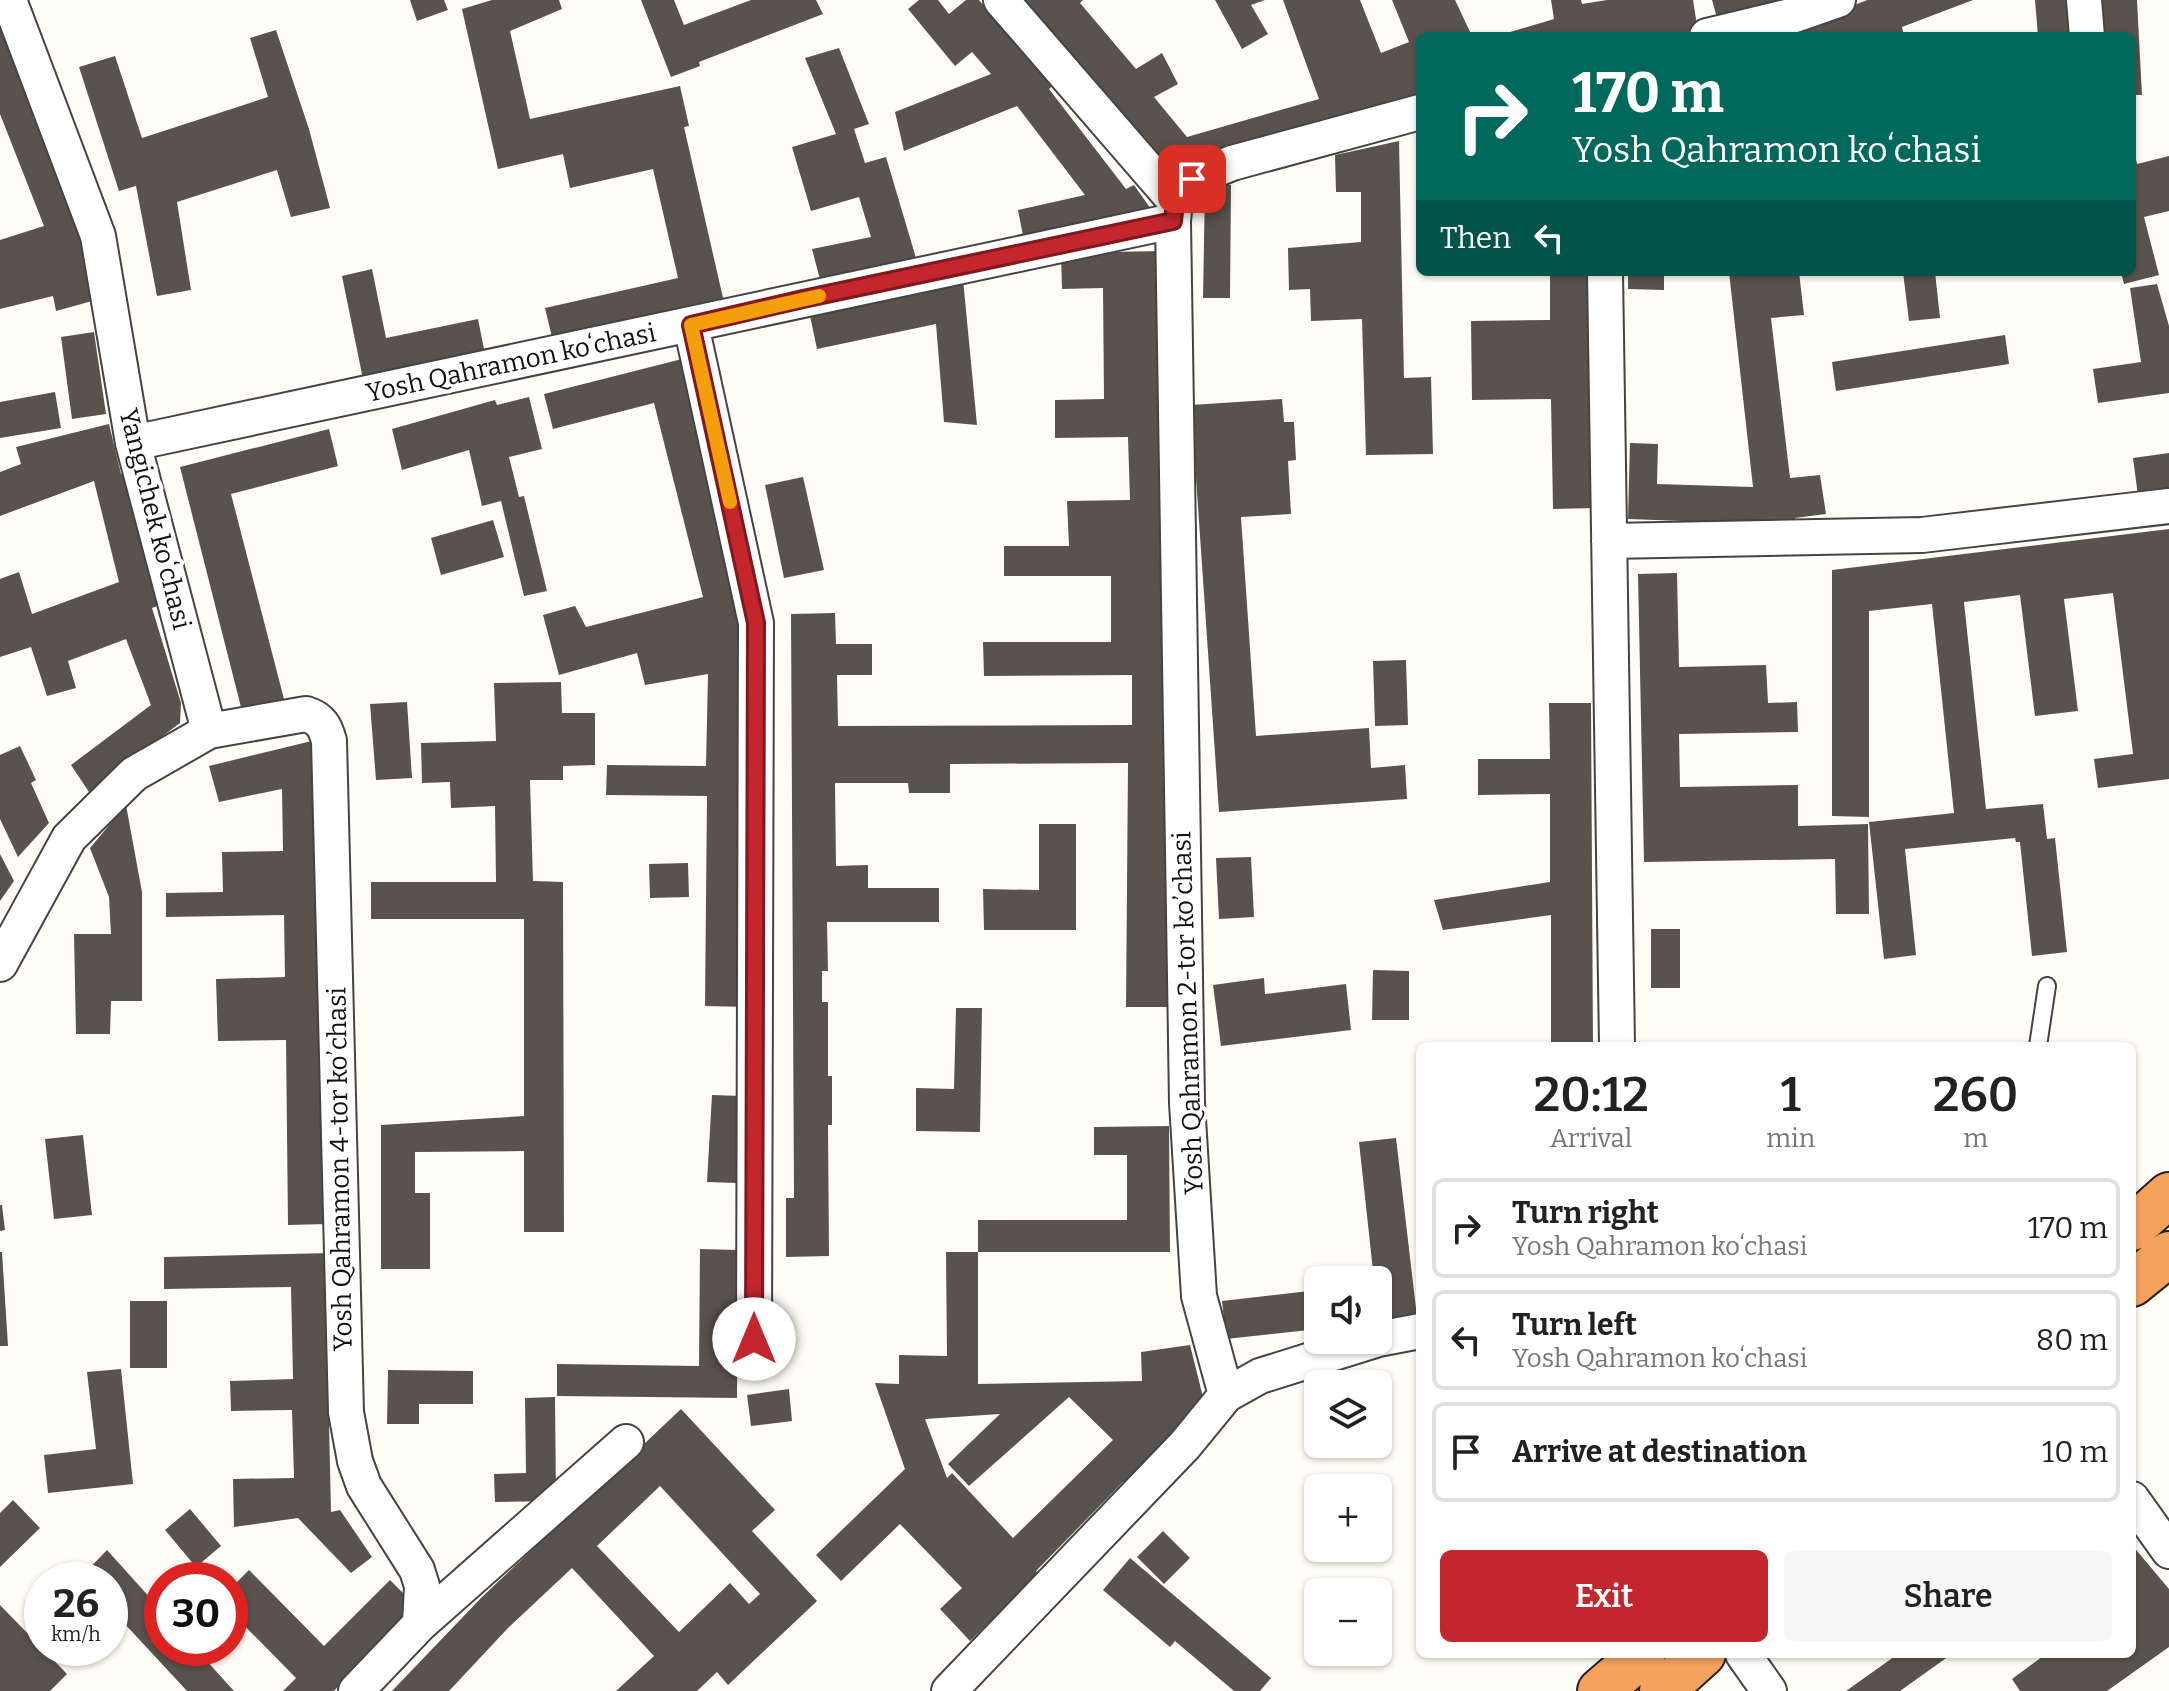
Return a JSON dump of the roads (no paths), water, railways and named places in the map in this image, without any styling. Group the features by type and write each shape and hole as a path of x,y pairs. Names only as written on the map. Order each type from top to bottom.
{"highway":[{"path":"2136,1224 2169,1195"},
{"path":"2136,1281 2169,1254"},
{"path":"1600,1691 1638,1658"},
{"path":"1662,1691 1699,1658"}],"street":[{"name":"Yangichek koʻchasi","path":"9,0 98,236 133,443 209,731"},
{"path":"1001,0 1174,211 1192,179 1232,163 1416,113"},
{"path":"1724,32 1795,15 1838,0"},
{"path":"2084,0 2087,32"},
{"name":"Yosh Qahramon koʻchasi","path":"133,443 691,325 1174,211"},
{"name":"Yosh Qahramon 2-tor koʼchasi","path":"1174,211 1187,1103 1199,1296 1226,1395"},
{"path":"1605,276 1617,1042"},
{"path":"691,325 756,623 754,1339"},
{"path":"1609,541 1922,535 2169,506"},
{"name":"Yosh Qahramon 4-tor koʼchasi","path":"209,731 306,714 318,718 325,727 329,741 346,1412 355,1461 364,1486 417,1570 422,1586 420,1624"},
{"path":"0,964 69,838 134,774 209,731"},
{"path":"1392,1337 1416,1332"},
{"path":"949,1691 1185,1445 1226,1395 1260,1376 1332,1354"},
{"path":"356,1691 420,1624 626,1442"},
{"path":"2136,1505 2169,1551"},
{"path":"1746,1658 1769,1691"}],"lane":[{"path":"2039,1042 2047,986"}]}
